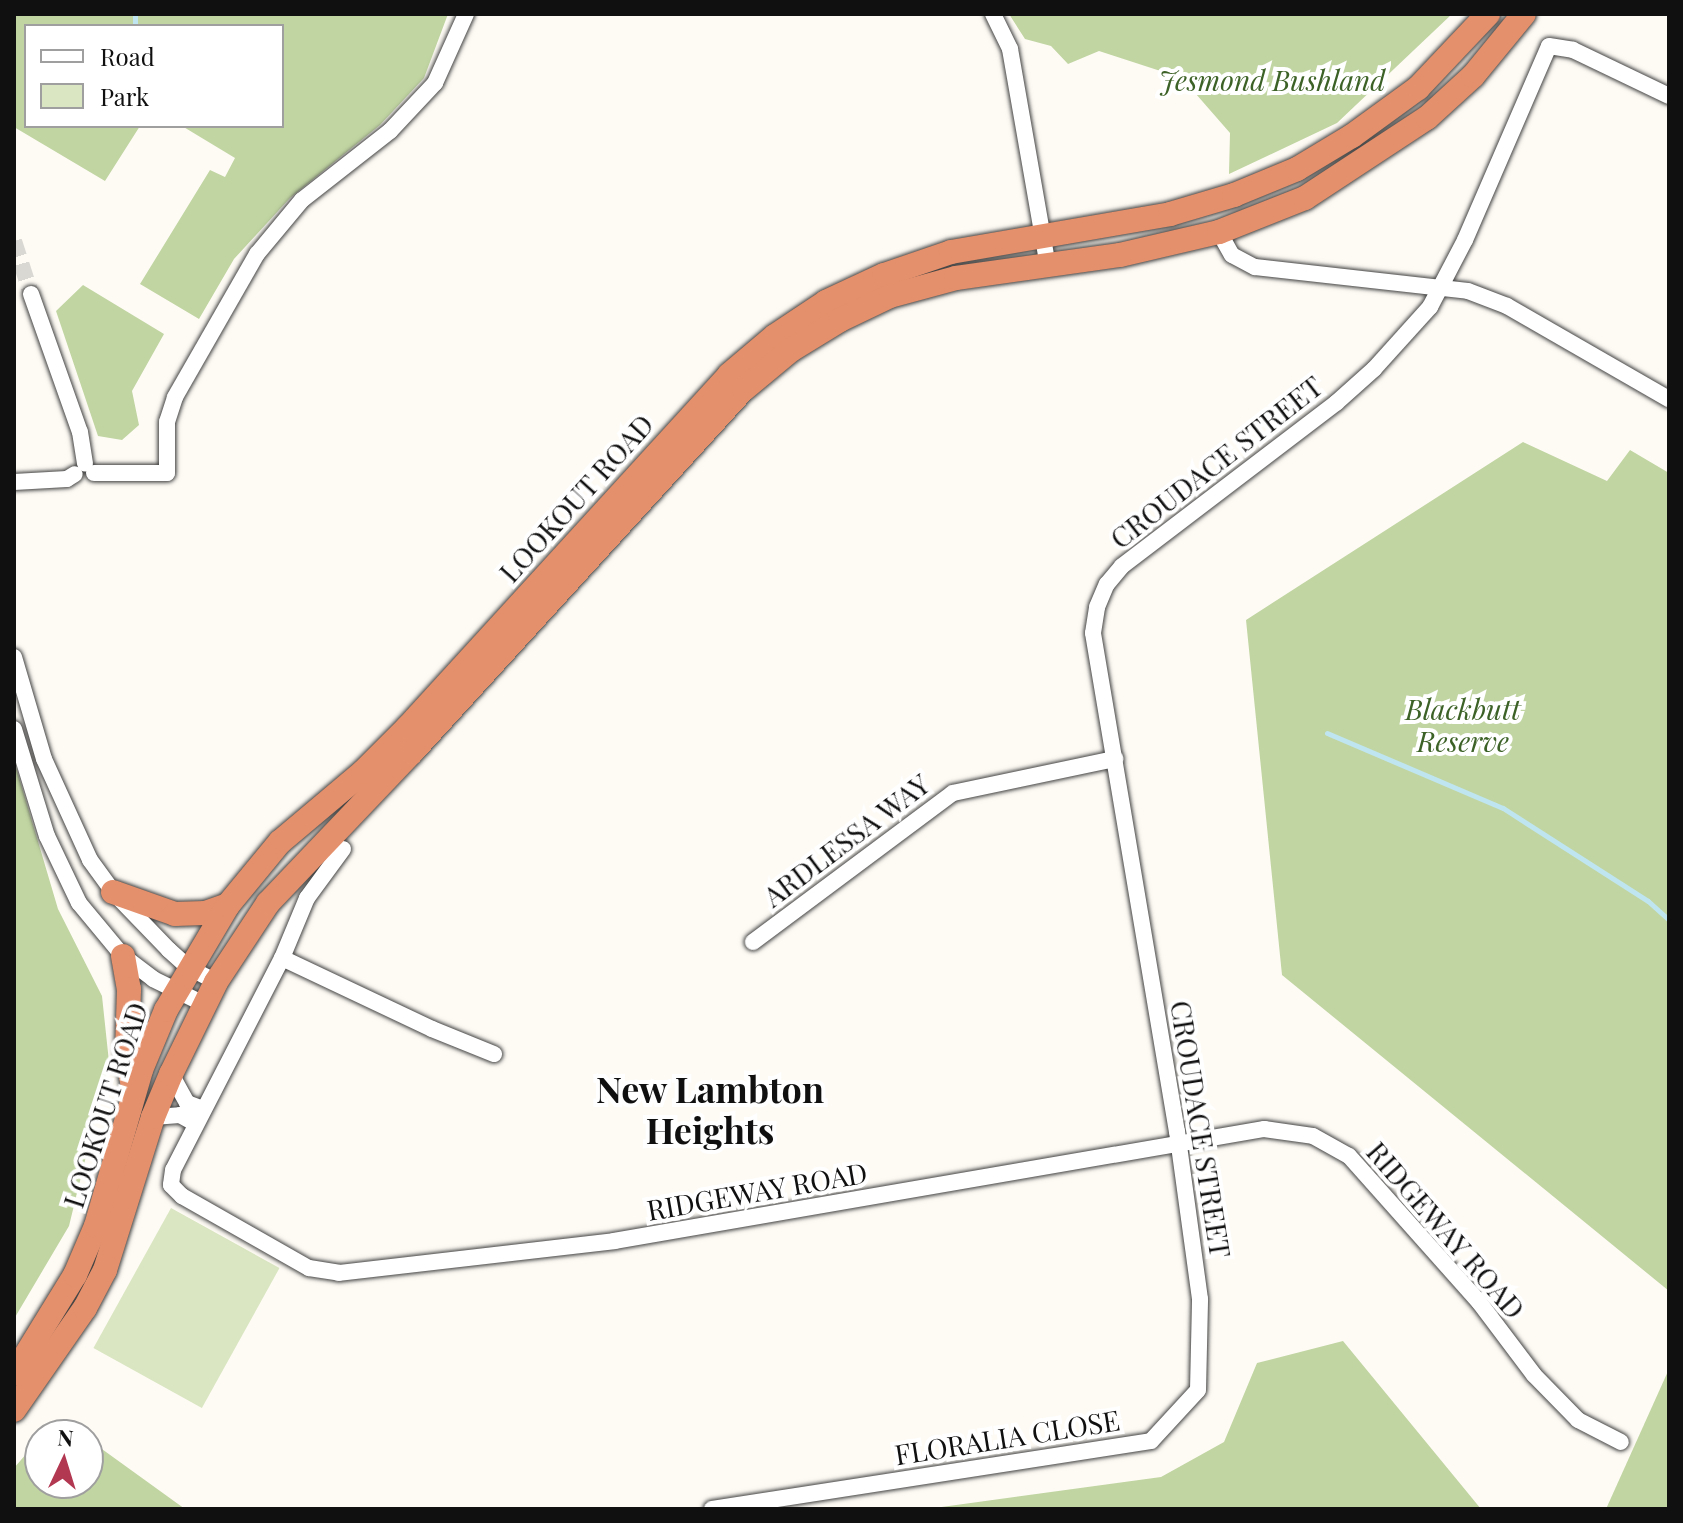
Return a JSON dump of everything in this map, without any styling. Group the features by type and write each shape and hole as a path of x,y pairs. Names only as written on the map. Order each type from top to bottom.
{"highway":[{"name":"LOOKOUT ROAD","path":"14,1374 58,1308 96,1226 135,1093 175,991 228,905 280,842 363,772 408,727 729,375 775,336 826,302 884,275 951,252 1170,214 1234,195 1297,169 1352,136 1418,88 1488,14"},
{"name":"LOOKOUT ROAD","path":"14,1410 85,1308 105,1270 153,1117 171,1074 216,982 282,887 412,752 744,389 791,350 840,320 890,296 956,278 1120,255 1219,232 1305,198 1427,118 1473,76 1524,14"},
{"path":"113,892 175,914 205,913 228,905"},
{"path":"123,956 129,989 127,1053 135,1093"}],"street":[{"path":"14,482 67,479 85,470 167,473 167,422 175,397 257,254 302,200 390,131 435,83 466,14"},
{"path":"993,14 1010,49 1048,266"},
{"name":"CROUDACE STREET","path":"1200,1299 1179,1144 1093,633 1097,607 1107,584 1122,566 1345,394 1412,328 1441,286 1465,240 1549,46 1573,50 1669,96"},
{"path":"1219,232 1232,255 1255,267 1468,291 1507,306 1669,399"},
{"path":"31,294 80,432 85,470"},
{"path":"14,657 44,759 90,860 113,892 188,967 216,982"},
{"path":"14,729 60,870 99,931 123,956 175,991 204,1004"},
{"name":"ARDLESSA WAY","path":"753,942 953,793 1115,759"},
{"name":"RIDGEWAY ROAD","path":"343,849 307,898 282,958 173,1170 171,1185 182,1196 309,1268 339,1273 614,1241 1264,1129 1313,1136 1349,1156 1479,1302 1534,1375 1578,1420 1621,1442"},
{"path":"282,958 432,1029 494,1054"},
{"name":"LOOKOUT ROAD","path":"171,1074 187,1103 200,1117"},
{"name":"LOOKOUT ROAD","path":"153,1117 200,1117"},
{"name":"FLORALIA CLOSE","path":"712,1509 1151,1441 1198,1390 1200,1299"}],"green space":[{"path":"14,14 448,14 424,78 380,125 290,198 234,259 199,319 140,284 210,170 225,177 235,158 185,128 284,128 284,24 24,24 24,128 139,128 105,181 14,127"},
{"name":"Jesmond Bushland","path":"1009,14 1452,14 1337,123 1229,174 1230,133 1182,78 1099,51 1068,64 1051,46 1025,39"},
{"path":"83,285 164,334 132,391 139,425 122,440 98,436 56,311"},
{"name":"Blackbutt Reserve","path":"1523,442 1607,481 1630,450 1669,473 1669,1291 1282,975 1246,620"},
{"path":"16,767 58,909 102,996 109,1062 69,1226 14,1319"},
{"path":"171,1208 279,1268 202,1408 93,1348"},
{"path":"1343,1341 1481,1509 927,1509 1161,1477 1224,1442 1257,1363"},
{"path":"1669,1369 1669,1509 1606,1509"},
{"path":"104,1451 185,1509 14,1509 14,1468 24,1456 24,1499 104,1499"}],"waterway":[{"path":"135,14 135,24"},
{"path":"1327,733 1503,808 1648,901 1669,920"}],"tunnel":[{"path":"14,241 31,294"}],"district":[{"name":"New Lambton Heights","path":"710,1108"}]}
